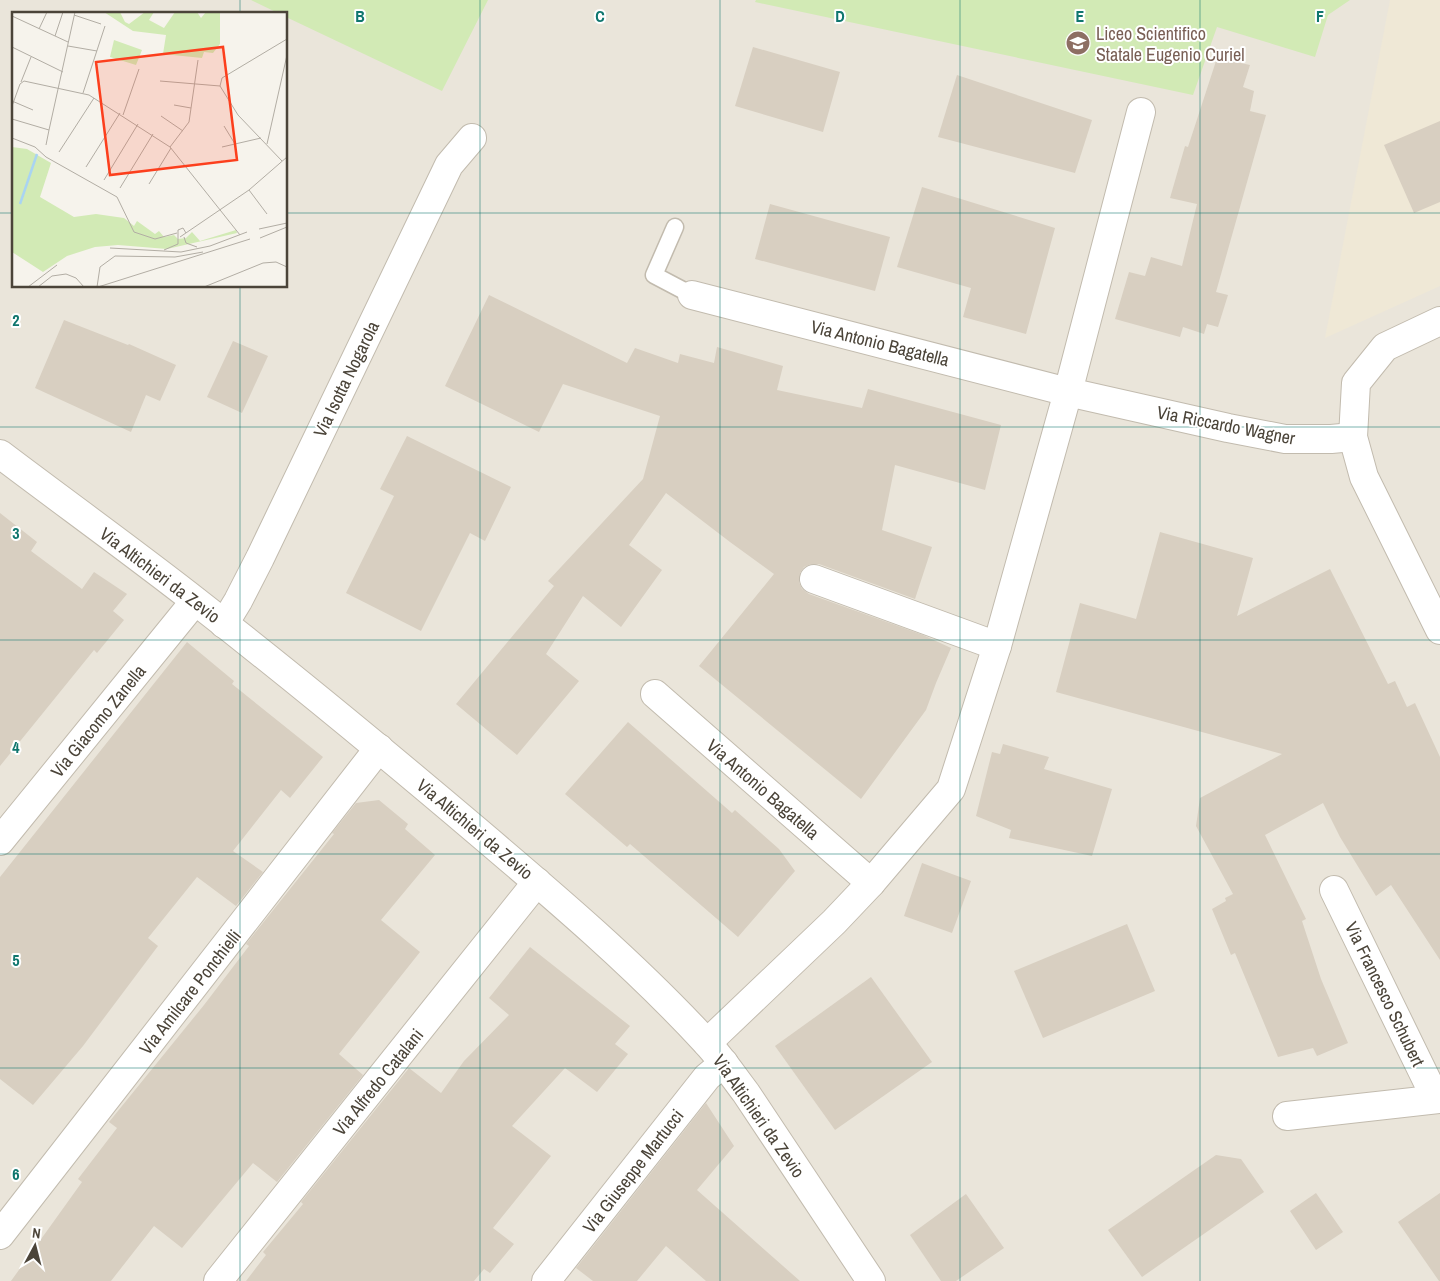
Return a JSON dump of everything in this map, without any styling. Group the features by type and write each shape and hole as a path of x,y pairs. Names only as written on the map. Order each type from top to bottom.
{"street":[{"path":"715,1053 871,883 951,790 997,646 1068,392 1141,112"},
{"name":"Via Isotta Nogarola","path":"224,624 260,558 449,165 472,138"},
{"name":"Via Antonio Bagatella","path":"692,294 1068,392"},
{"path":"1440,321 1385,347 1356,383 1353,436 1364,477 1440,630"},
{"name":"Via Riccardo Wagner","path":"1068,392 1286,439 1331,439 1353,436"},
{"name":"Via Altichieri da Zevio","path":"0,454 195,601 379,748 537,882 634,968 715,1053 746,1093 871,1281"},
{"path":"814,579 997,646"},
{"name":"Via Giacomo Zanella","path":"0,841 195,601"},
{"name":"Via Antonio Bagatella","path":"655,694 871,883"},
{"name":"Via Amilcare Ponchielli","path":"0,1235 379,748"},
{"name":"Via Alfredo Catalani","path":"218,1281 537,882"},
{"name":"Via Francesco Schubert","path":"1287,1116 1438,1099 1334,890"},
{"name":"Via Giuseppe Martucci","path":"546,1281 707,1077 715,1053"}],"lane":[{"path":"675,227 654,275 692,294"}],"shaded area":[{"path":"0,0 1440,0 1440,1281 0,1281"},
{"path":"1390,0 1440,0 1440,286 1325,338"}],"green space":[{"path":"251,0 488,0 442,91 288,18 288,12 276,12"},
{"name":"Liceo Scientifico Statale Eugenio Curiel","path":"756,0 1350,0 1328,15 1315,57 1217,27 1193,95 755,2"}],"building":[{"path":"753,47 840,72 823,132 735,106"},
{"path":"1217,58 1250,65 1243,87 1254,91 1250,111 1266,115 1216,292 1228,295 1218,327 1207,324 1204,334 1183,327 1180,337 1115,319 1129,272 1145,276 1151,257 1182,266 1197,204 1170,198 1185,146 1188,147"},
{"path":"957,75 1092,120 1075,173 938,137"},
{"path":"1440,121 1440,202 1414,213 1384,145"},
{"path":"922,187 1055,228 1026,334 963,317 971,288 897,267"},
{"path":"770,204 890,237 875,291 755,259"},
{"path":"489,295 627,363 635,348 678,363 680,354 714,363 717,347 783,366 777,390 862,408 868,389 1001,425 985,490 895,465 882,530 932,547 915,599 819,564 811,564 804,567 800,573 799,582 802,589 809,594 923,635 951,648 926,710 861,799 699,666 774,574 666,493 629,545 662,570 621,627 583,596 546,654 579,681 517,755 456,704 554,586 548,581 643,479 660,416 563,384 539,432 445,386"},
{"path":"64,320 129,344 176,365 160,401 146,395 131,432 35,388"},
{"path":"233,341 268,356 242,413 207,397"},
{"path":"407,436 511,487 485,541 470,533 421,631 346,593 394,496 380,489"},
{"path":"0,513 37,542 31,551 82,589 94,572 127,594 113,611 124,620 97,653 94,650 0,766"},
{"path":"1160,532 1253,558 1237,616 1330,569 1388,684 1395,681 1407,707 1415,703 1440,757 1440,960 1391,885 1376,896 1340,837 1323,803 1265,835 1306,919 1302,921 1321,979 1348,1043 1317,1056 1313,1048 1278,1057 1235,953 1231,955 1212,909 1226,901 1225,898 1233,894 1196,826 1200,798 1282,754 1056,692 1080,603 1136,619"},
{"path":"187,642 234,681 232,684 323,757 290,798 281,790 233,851 263,872 236,906 197,877 148,938 158,946 83,1046 33,1105 0,1079 0,877"},
{"path":"628,722 732,813 735,810 779,849 795,871 738,937 630,844 627,847 565,794"},
{"path":"1003,744 1049,757 1044,769 1112,789 1092,856 1009,838 1011,830 976,816 992,752 1000,754"},
{"path":"379,800 408,824 405,829 435,855 381,920 420,952 339,1054 363,1075 277,1182 253,1163 182,1248 154,1226 111,1281 11,1281 82,1182 78,1179 117,1128 109,1122 204,1005 249,946 246,944 334,834 332,833 356,803"},
{"path":"922,863 971,881 952,933 904,916"},
{"path":"1127,924 1155,991 1043,1038 1014,971"},
{"path":"530,947 630,1026 615,1044 628,1054 597,1092 565,1068 512,1126 551,1156 493,1228 514,1244 490,1273 484,1269 474,1281 246,1281 266,1255 263,1252 303,1204 301,1202 409,1068 441,1093 464,1061 509,1015 489,998"},
{"path":"871,977 932,1062 835,1130 775,1046"},
{"path":"706,1103 734,1146 697,1190 800,1281 706,1281 666,1246 637,1281 593,1281 576,1268"},
{"path":"1216,1155 1241,1159 1264,1192 1142,1277 1108,1230"},
{"path":"1316,1193 1343,1232 1316,1250 1290,1211"},
{"path":"1440,1193 1440,1281 1439,1281 1398,1222"},
{"path":"966,1194 1004,1248 956,1281 941,1281 910,1235"}],"place":[{"name":"Liceo Scientifico Statale Eugenio Curiel","path":"1078,43"}]}
